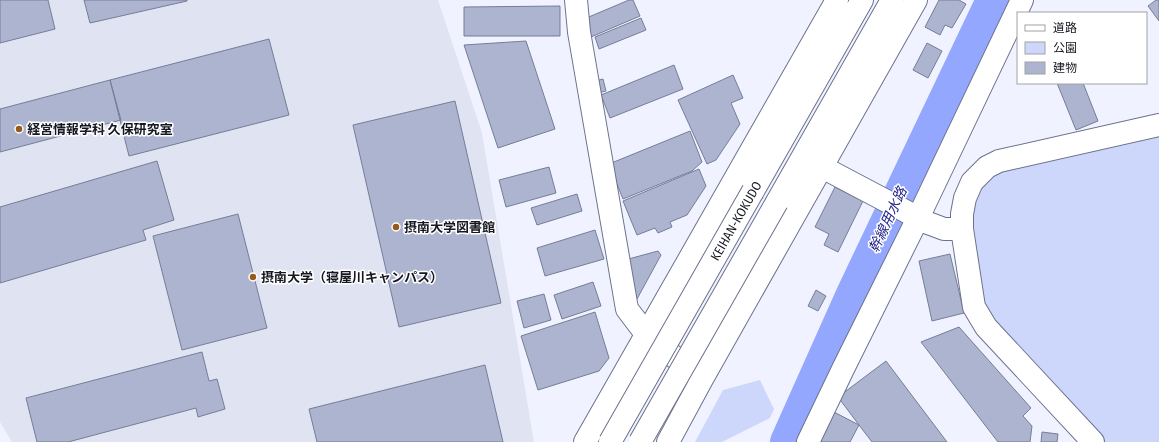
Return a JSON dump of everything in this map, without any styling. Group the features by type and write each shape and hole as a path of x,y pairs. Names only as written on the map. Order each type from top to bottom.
{"main road":[{"path":"576,0 579,32 628,309 646,334 702,379"},
{"path":"585,442 837,0"},
{"name":"KEIHAN-KOKUDO","path":"610,442 862,0"},
{"name":"KEIHAN-KOKUDO","path":"640,442 892,0"},
{"path":"668,442 916,0"},
{"path":"808,442 915,216 1022,0"},
{"path":"1093,442 986,327 974,307 962,229 962,214 965,198 972,182 987,167 999,161 1159,125"},
{"path":"822,166 928,223 944,230 962,229"}],"shaded area":[{"name":"摂南大学（寝屋川キャンパス）","path":"0,0 438,0 482,133 534,442 12,442 0,422"}],"green space":[{"path":"1159,129 1159,442 1105,442 992,318 981,294 969,231 970,195 1001,168"},
{"path":"760,380 774,409 770,418 722,442 695,442 723,390"}],"building":[{"path":"0,0 48,0 55,29 0,43"},
{"path":"84,0 187,0 187,1 90,23"},
{"path":"629,0 633,0 640,16 591,37 584,19"},
{"path":"939,0 959,0 966,4 952,28 945,25 940,35 925,27"},
{"path":"1156,0 1159,0 1159,21 1148,6"},
{"path":"560,6 560,36 464,36 464,7"},
{"path":"641,18 646,30 599,49 595,37"},
{"path":"269,39 289,115 129,156 110,80"},
{"path":"526,41 555,129 498,148 464,45"},
{"path":"927,43 942,51 928,78 913,70"},
{"path":"674,65 683,89 610,118 601,95"},
{"path":"733,75 743,98 731,103 740,124 716,160 707,164 678,100"},
{"path":"603,79 606,91 598,93 595,81"},
{"path":"110,80 121,120 0,152 0,109"},
{"path":"1057,84 1083,84 1098,121 1076,130"},
{"path":"455,101 501,303 399,327 353,125"},
{"path":"690,131 702,162 692,171 623,199 609,164"},
{"path":"157,161 174,220 143,230 146,240 0,283 0,207"},
{"path":"549,167 556,193 506,207 499,180"},
{"path":"699,169 706,186 687,215 670,222 672,227 658,233 655,228 637,235 623,201"},
{"path":"835,187 863,201 838,252 824,245 829,234 815,227"},
{"path":"577,194 582,211 537,225 531,208"},
{"path":"238,214 267,328 182,350 153,236"},
{"path":"595,230 604,259 545,276 537,248"},
{"path":"658,251 661,255 637,299 632,301 621,261"},
{"path":"950,254 964,313 932,321 919,261"},
{"path":"593,282 601,306 562,319 554,295"},
{"path":"816,290 826,296 818,311 808,306"},
{"path":"544,294 551,320 524,328 517,301"},
{"path":"595,312 609,358 599,371 538,390 521,336"},
{"path":"959,327 1031,408 1023,416 1032,426 1030,442 998,442 921,342"},
{"path":"202,352 209,381 217,379 225,409 198,417 196,408 68,442 37,442 26,398"},
{"path":"886,361 947,442 872,442 859,425 838,397"},
{"path":"485,365 503,442 317,442 309,409"},
{"path":"832,411 859,425 850,442 816,442"},
{"path":"1042,432 1058,434 1057,442 1041,442"}],"waterway":[{"name":"幹線用水路","path":"787,442 854,292 993,0"}],"place":[{"name":"経営情報学科 久保研究室","path":"19,129"},
{"name":"摂南大学図書館","path":"396,227"},
{"name":"摂南大学（寝屋川キャンパス）","path":"253,277"}]}
